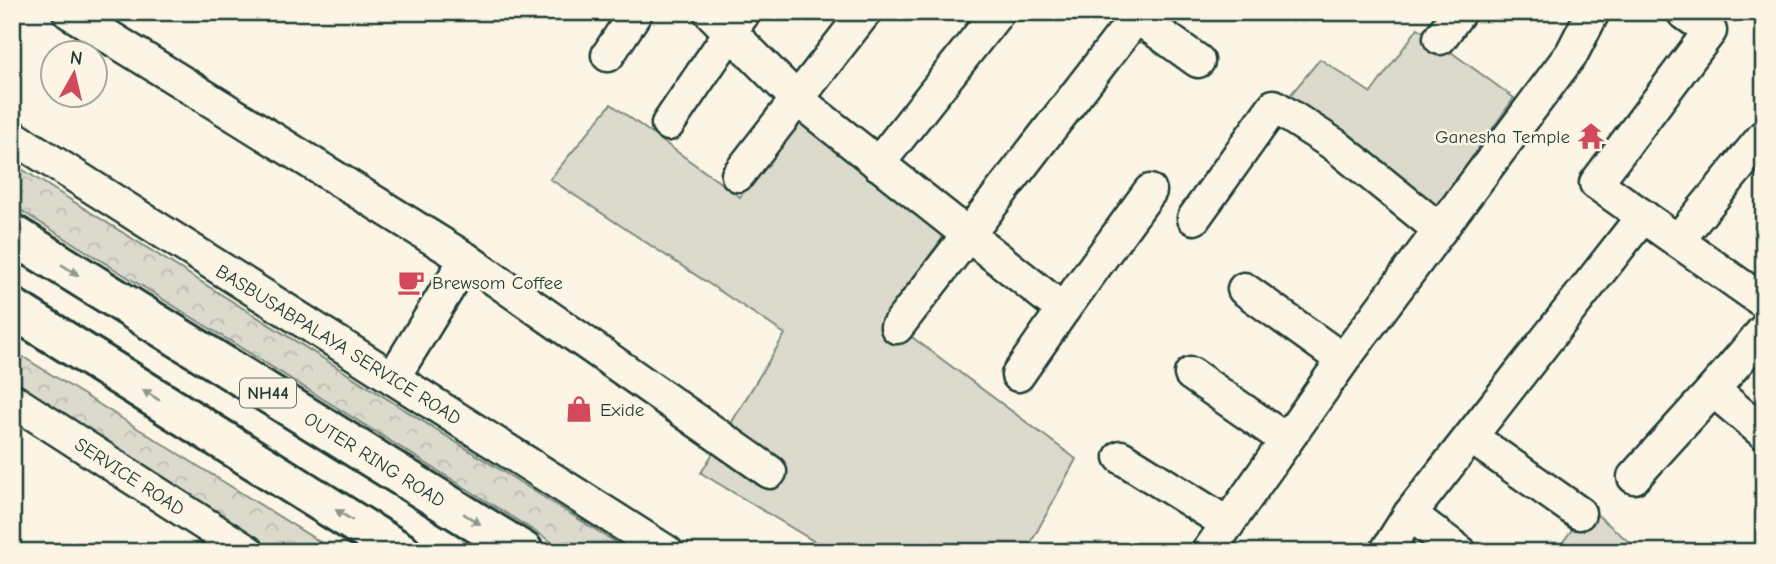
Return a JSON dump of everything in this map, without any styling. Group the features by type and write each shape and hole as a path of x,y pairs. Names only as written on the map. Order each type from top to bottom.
{"highway":[{"name":"OUTER RING ROAD","path":"12,234 524,552"},
{"path":"12,309 401,552"}],"street":[{"path":"69,12 466,259 770,472"},
{"path":"608,55 636,12"},
{"path":"738,175 865,12"},
{"path":"878,164 998,12"},
{"path":"1440,38 1459,12"},
{"path":"1208,552 1343,360 1572,53 1593,12"},
{"path":"1683,12 1716,22 1596,183 1764,302"},
{"path":"897,327 1138,15 1198,61"},
{"path":"668,124 728,18 797,99 1063,310"},
{"path":"1194,218 1274,106 1335,145 1440,230"},
{"name":"BASBUSABPALAYA SERVICE ROAD","path":"12,136 667,552"},
{"path":"1678,240 1764,136"},
{"path":"1018,375 1150,191"},
{"path":"1386,552 1410,514 1643,216"},
{"path":"393,378 466,259"},
{"path":"1244,289 1343,360"},
{"path":"1634,477 1764,330"},
{"path":"1191,374 1286,440"},
{"path":"1713,390 1764,433"},
{"name":"SERVICE ROAD","path":"12,400 248,552"},
{"path":"1471,437 1579,513"},
{"path":"1121,457 1228,524"},
{"path":"1410,514 1460,552"}],"green space":[{"path":"1418,28 1514,98 1437,207 1287,99 1320,59 1371,93"},
{"path":"611,104 740,197 802,113 946,233 885,317 1076,459 1026,552 817,552 820,545 701,473 785,334 550,179"},
{"path":"12,163 631,552 568,552 12,205"},
{"path":"12,350 336,552 253,552 12,399"},
{"path":"1588,507 1641,552 1556,552"}],"place":[{"name":"Ganesha Temple","path":"1591,136"},
{"name":"Brewsom Coffee","path":"411,282"},
{"name":"Exide","path":"579,409"}]}
